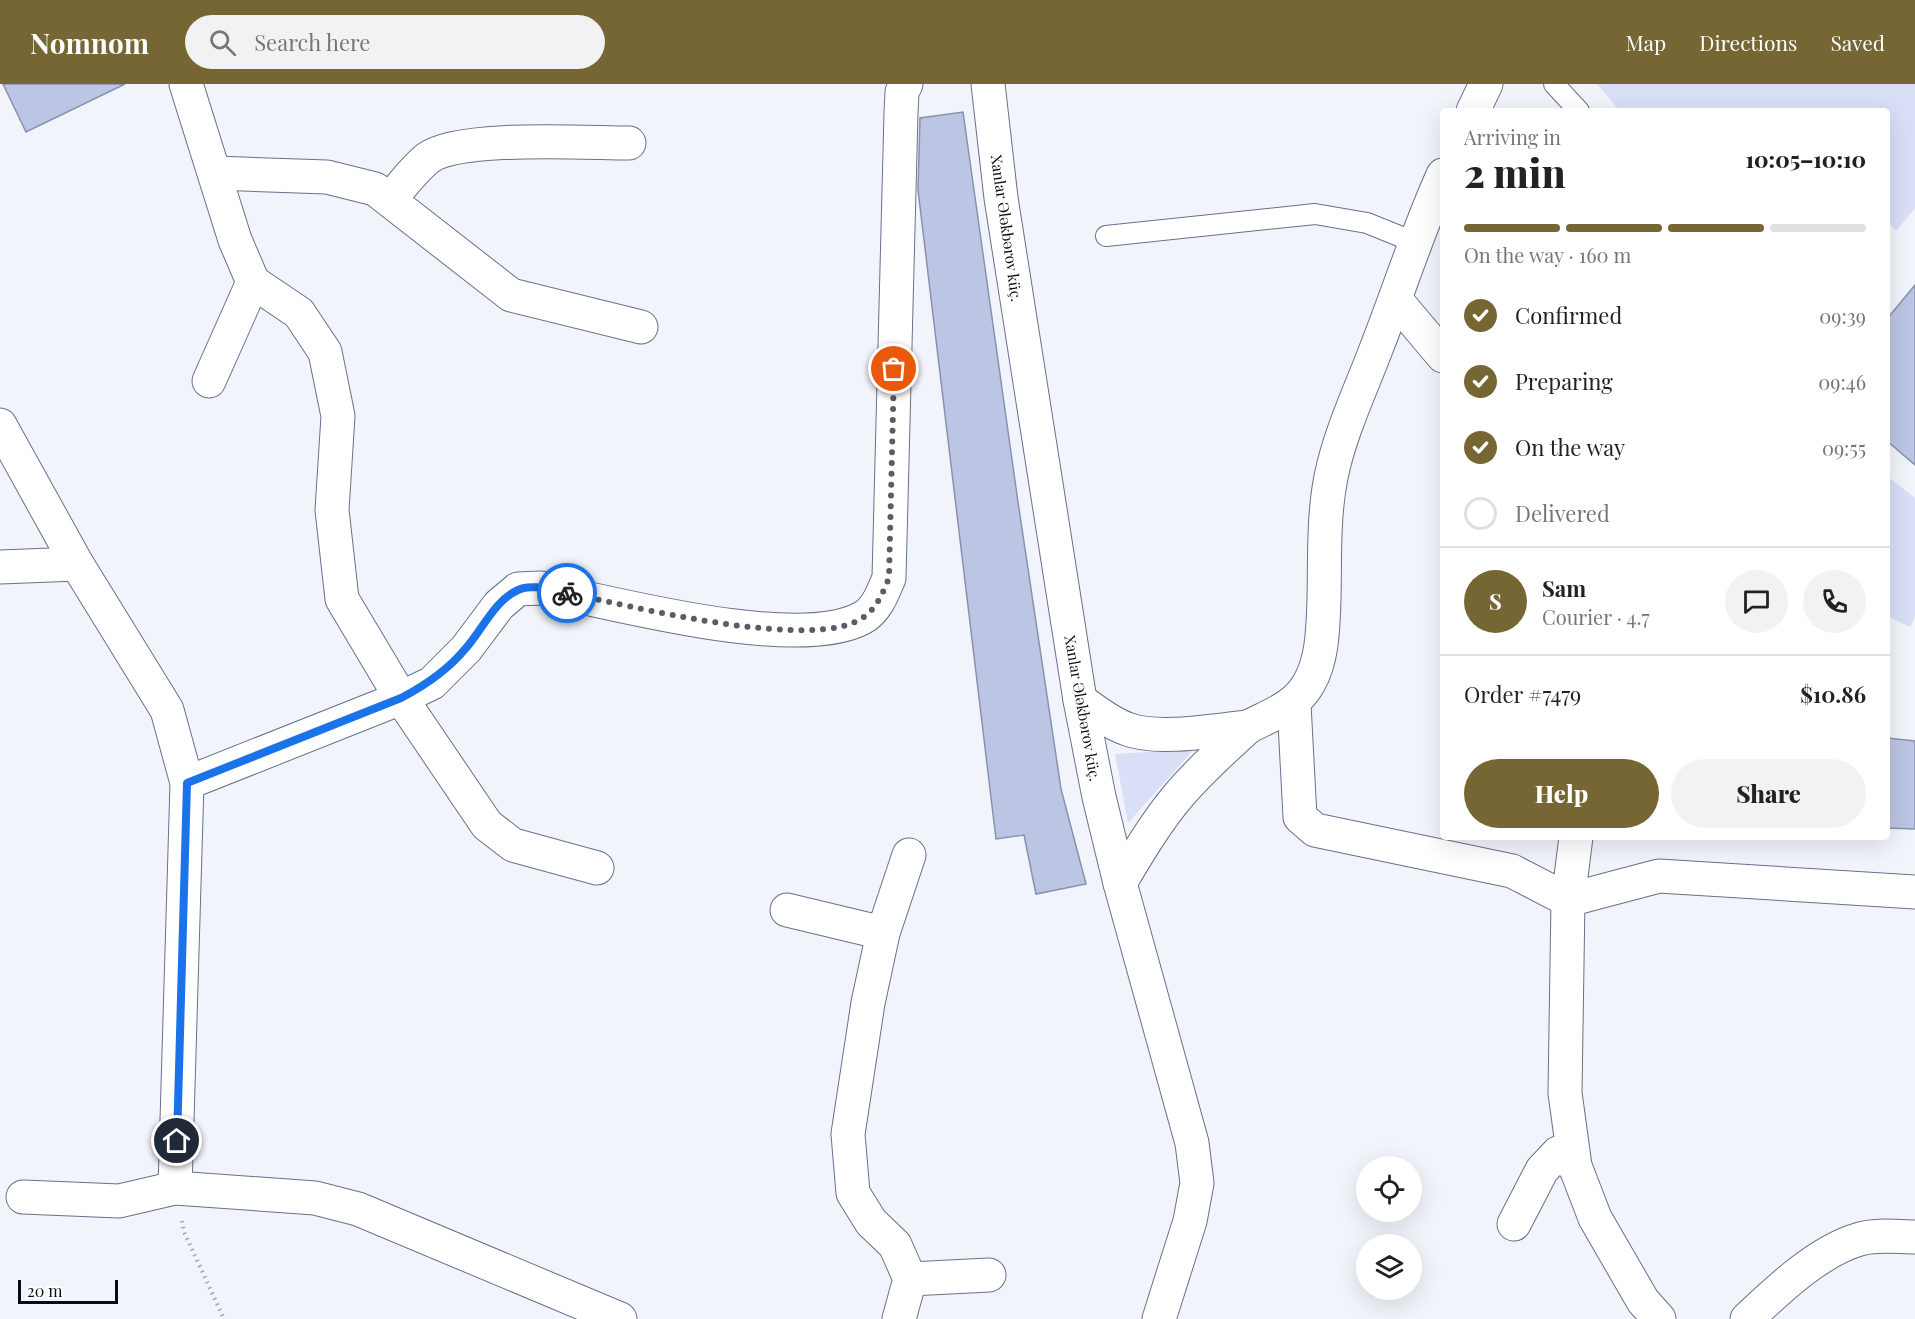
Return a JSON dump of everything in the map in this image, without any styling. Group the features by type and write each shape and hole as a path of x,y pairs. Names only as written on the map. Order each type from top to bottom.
{"street":[{"path":"186,84 235,240 253,282 299,313 325,352 338,416 332,510 342,599 401,698 487,825 513,845 597,868"},
{"path":"187,783 401,698 432,682 466,649 499,605 518,589 540,588 719,624 766,629 839,628 864,617 880,600 889,578 901,113 902,92 906,84"},
{"name":"Xanlar Ələkbərov küç.","path":"988,84 1001,198 1080,700 1099,797 1120,883 1192,1143 1197,1183 1190,1221 1159,1319"},
{"path":"1474,108 1486,84"},
{"path":"390,199 428,158 453,147 489,143 629,143"},
{"path":"215,173 327,177 375,189 511,295 641,327"},
{"path":"1120,883 1178,796 1208,763 1248,727 1294,704 1310,683 1318,660 1323,632 1327,505 1331,476 1339,447 1414,242 1440,182"},
{"path":"209,381 253,282"},
{"path":"1395,299 1440,352"},
{"path":"0,425 77,564 167,710 187,783 175,1188"},
{"path":"0,567 77,564"},
{"path":"1080,700 1104,717 1129,730 1169,734 1248,727"},
{"path":"1294,704 1300,817 1315,830 1512,871 1568,900 1659,876 1915,892"},
{"path":"1576,840 1568,900 1565,1093 1575,1166 1595,1218 1643,1301 1659,1319"},
{"path":"899,1319 910,1279 895,1245 871,1222 853,1193 848,1134 868,1003 883,933 909,855"},
{"path":"787,910 883,933"},
{"path":"1514,1224 1542,1170 1558,1153 1575,1166"},
{"path":"23,1197 119,1201 175,1188 315,1198 358,1209 620,1319"},
{"path":"1747,1319 1786,1283 1839,1247 1862,1238 1915,1237"},
{"path":"910,1279 990,1275"}],"lane":[{"path":"1554,84 1576,108"},
{"path":"1106,236 1314,214 1367,223 1414,242"}],"path":[{"path":"175,1188 184,1232 225,1319"}],"shaded area":[{"path":"1597,84 1915,84 1915,208 1896,231 1890,224 1890,108 1617,108"},
{"path":"1890,478 1915,498 1915,617 1910,627 1890,617"},
{"path":"1194,749 1128,823 1115,754"}],"building":[{"path":"3,84 125,84 26,132"},
{"path":"963,112 1061,789 1086,884 1036,894 1024,835 996,839 918,190 920,118"},
{"path":"1915,285 1915,465 1890,444 1890,315"},
{"path":"1890,738 1915,741 1915,829 1890,828"}],"way so far":[{"path":"567,593 719,624 766,629 839,628 864,617 880,600 889,578 894,369"}],"route":[{"path":"177,1141 187,783 401,698 432,682 466,649 499,605 518,589 540,588 567,593"}]}
